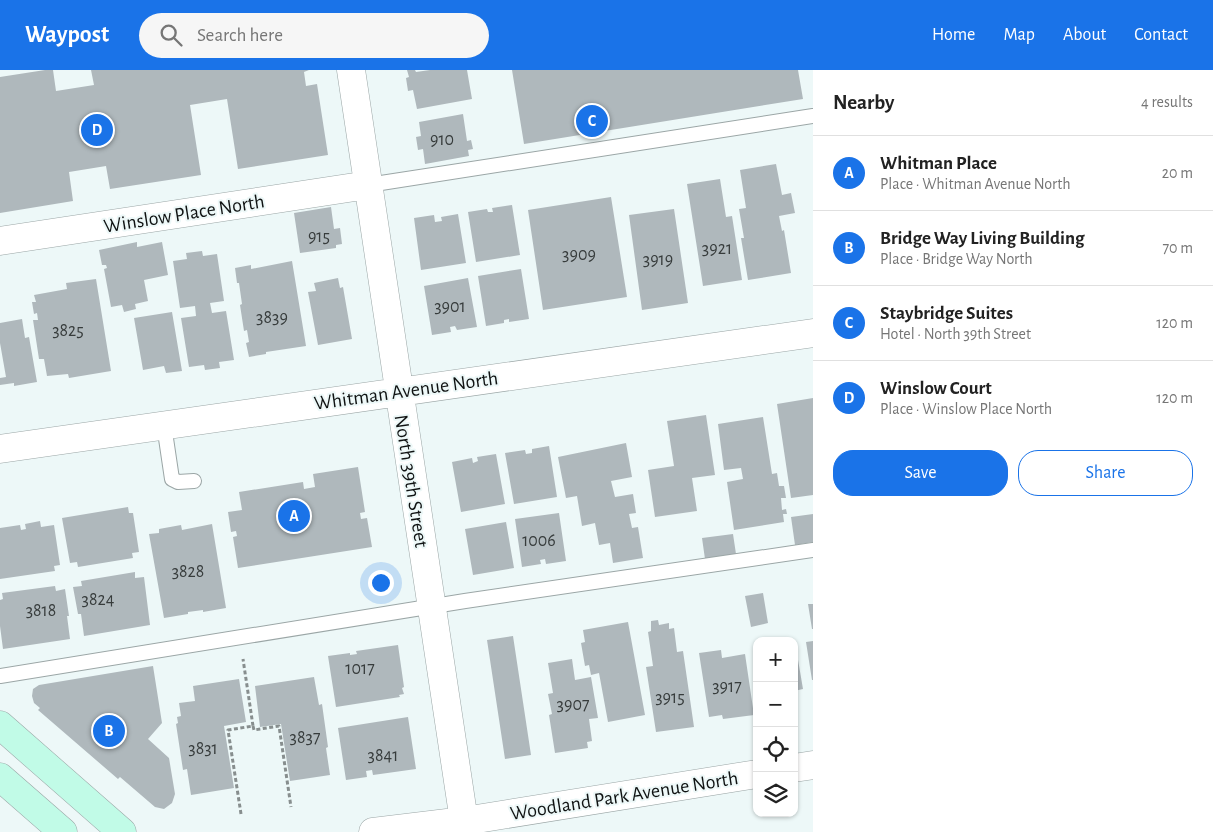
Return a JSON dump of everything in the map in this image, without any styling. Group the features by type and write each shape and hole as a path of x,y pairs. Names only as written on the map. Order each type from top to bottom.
{"main road":[{"path":"0,725 122,832"},
{"path":"0,777 63,832"}],"street":[{"name":"North 39th Street","path":"351,70 463,826"},
{"name":"Winslow Place North","path":"0,241 368,185"},
{"name":"Whitman Avenue North","path":"0,449 813,333"},
{"path":"798,767 813,765"},
{"name":"Woodland Park Avenue North","path":"373,832 463,826 753,775"}],"lane":[{"path":"368,185 813,116"},
{"path":"164,425 172,479 178,482 194,481"},
{"path":"0,676 432,607 813,550"}],"path":[{"path":"239,637 254,730 278,726 291,807"},
{"path":"241,814 228,730 254,726"}],"building":[{"path":"53,70 56,91 94,85 91,70 309,70 304,72 306,86 317,84 328,155 238,169 227,99 190,105 201,175 110,189 106,166 69,172 73,201 0,213 0,77"},
{"path":"407,70 415,70 416,72 467,70 472,99 417,109 413,90 408,91 406,78 409,77"},
{"path":"512,70 798,70 803,99 524,144"},
{"path":"463,114 467,141 471,140 473,149 468,150 469,156 425,164 423,149 418,150 416,137 421,136 419,122"},
{"path":"776,164 782,195 791,193 795,213 779,216 782,231 784,230 791,273 748,280 741,238 744,238 739,209 746,208 740,170"},
{"path":"720,179 726,217 732,216 742,280 703,286 687,184"},
{"path":"611,197 627,297 543,310 528,210"},
{"path":"512,205 520,255 476,262 468,212 487,209 488,212 493,212 492,208"},
{"path":"331,207 334,229 340,228 342,244 336,245 336,248 300,253 294,213"},
{"path":"674,209 688,303 642,310 629,215"},
{"path":"458,214 466,263 421,270 414,218 434,215 435,222 442,221 441,217"},
{"path":"137,242 137,247 162,242 168,275 144,280 148,301 135,304 136,309 124,312 122,305 111,307 104,269 107,268 106,265 102,265 99,250"},
{"path":"202,251 203,256 217,254 224,301 210,303 212,313 226,311 234,360 219,362 220,368 205,370 204,365 189,367 181,318 196,316 195,306 180,308 173,261 187,259 186,253"},
{"path":"292,261 306,346 266,352 266,354 249,357 246,343 249,342 247,330 244,331 239,283 237,283 235,268 251,265 251,269"},
{"path":"521,269 529,319 509,322 509,319 504,320 504,323 486,326 478,276"},
{"path":"338,278 340,288 343,287 352,339 318,345 308,292 316,291 314,283"},
{"path":"468,278 477,327 457,330 455,326 450,327 451,332 432,335 424,286"},
{"path":"96,279 111,371 69,378 68,374 47,376 44,359 39,359 33,320 38,320 37,313 34,314 32,302 36,302 34,295 67,289 66,283"},
{"path":"172,312 182,371 166,373 164,366 143,370 134,318"},
{"path":"22,319 25,338 29,337 37,382 14,386 14,383 0,385 0,378 6,377 0,343 0,323"},
{"path":"813,398 813,495 791,498 777,404"},
{"path":"706,415 715,475 692,478 697,511 655,517 648,470 674,466 667,421"},
{"path":"763,417 772,474 777,473 779,486 784,486 786,498 781,498 782,510 786,509 787,514 783,514 784,522 734,530 727,482 743,479 741,468 724,470 718,424"},
{"path":"626,443 632,477 611,481 615,497 633,494 636,513 629,514 632,528 638,527 643,558 613,563 610,543 599,545 595,523 582,526 577,496 566,498 558,457"},
{"path":"549,446 557,497 514,504 505,453 525,450 526,454 532,453 532,449"},
{"path":"496,454 505,504 461,512 452,462 472,458 473,463 478,461 477,457"},
{"path":"358,467 365,512 360,513 361,519 367,518 372,547 238,568 233,537 237,536 236,531 231,532 228,512 242,510 239,492 303,482 304,489 315,487 313,474"},
{"path":"128,507 129,513 133,513 139,552 132,553 133,558 78,567 77,562 70,563 62,518"},
{"path":"559,513 566,561 546,564 545,559 540,560 541,564 522,567 515,519"},
{"path":"813,514 813,542 795,545 791,517"},
{"path":"40,521 41,527 54,525 60,565 54,566 55,571 0,579 0,528 20,525 21,530 26,529 25,524"},
{"path":"506,522 514,568 473,575 465,529"},
{"path":"212,524 226,608 203,612 203,610 188,612 188,614 164,618 149,534 159,533 159,529 181,525 182,530"},
{"path":"733,534 736,554 705,559 702,538"},
{"path":"135,572 135,578 144,577 150,625 84,636 81,614 78,614 73,587 82,586 81,581"},
{"path":"55,586 56,591 65,589 70,639 3,649 0,626 0,600 3,599 2,593"},
{"path":"763,593 768,623 751,627 745,596"},
{"path":"808,604 813,604 813,629 812,629"},
{"path":"658,620 659,625 669,623 669,629 674,628 677,652 683,651 694,727 656,732 646,667 653,666 648,632 651,631 651,621"},
{"path":"628,622 645,715 608,722 599,673 591,675 589,665 585,666 581,643 585,642 583,630"},
{"path":"513,636 531,755 505,759 487,640"},
{"path":"813,641 813,680 812,680 806,642"},
{"path":"398,645 404,694 399,695 400,697 336,707 328,656 357,654 356,651"},
{"path":"721,650 722,658 745,654 753,715 723,719 722,715 709,717 699,653"},
{"path":"572,659 575,680 591,677 598,718 589,719 592,741 587,742 588,748 555,753 549,715 552,714 548,694 553,693 548,663"},
{"path":"798,660 803,689 798,690"},
{"path":"153,666 162,723 148,739 169,758 175,794 172,803 164,809 155,807 120,777 118,779 38,710 40,708 34,703 32,696 33,689 39,685"},
{"path":"314,677 319,705 322,704 330,775 290,781 281,724 260,727 255,686"},
{"path":"239,679 246,722 224,726 234,788 191,795 187,769 183,770 176,724 178,723 177,717 181,716 179,703 195,701 193,686"},
{"path":"408,717 416,769 373,775 372,770 366,771 367,777 346,780 338,728"}],"place":[{"name":"Staybridge Suites","path":"592,121"},
{"name":"Winslow Court","path":"97,130"},
{"name":"Whitman Place","path":"294,516"},
{"name":"Bridge Way Living Building","path":"109,731"}]}
